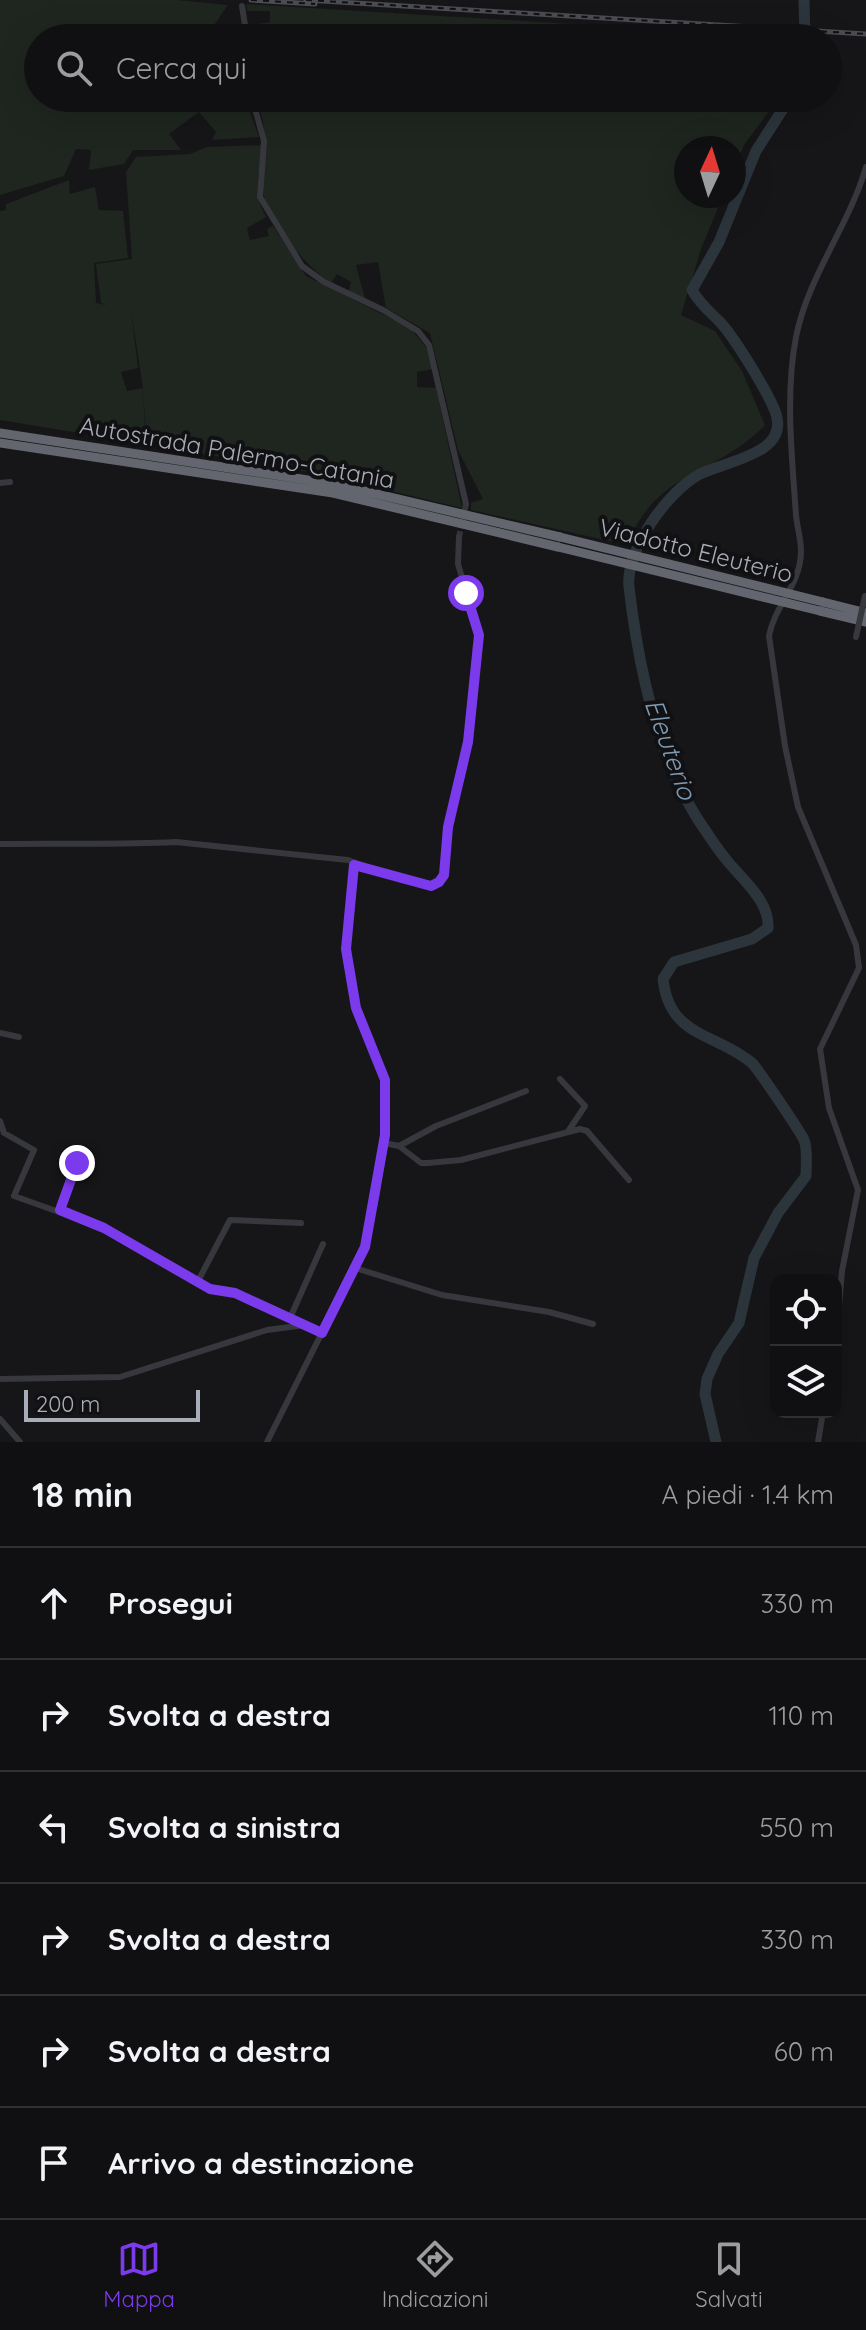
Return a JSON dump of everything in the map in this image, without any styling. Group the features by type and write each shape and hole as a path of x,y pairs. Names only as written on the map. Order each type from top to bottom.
{"highway":[{"name":"Autostrada Palermo-Catania","path":"0,433 334,484 559,542"},
{"name":"Autostrada Palermo-Catania","path":"0,443 333,493 559,542"},
{"name":"Viadotto Eleuterio","path":"559,542 821,606"},
{"path":"821,606 866,613"},
{"path":"821,606 866,622"}],"street":[{"path":"242,6 245,24"},
{"path":"256,112 264,141 260,197 302,266 324,282 418,331 429,345 466,504"},
{"path":"842,1274 858,1190 829,1108 820,1049 859,968 856,945 798,807 785,746 769,636 772,622 799,575 801,550 794,487 792,399 796,339 808,297 866,167"},
{"path":"0,483 10,482"},
{"path":"0,844 73,841 150,846 176,842 355,863 382,874 431,886 439,882 444,875 448,827 465,764 478,658 479,635 458,564 459,537"},
{"path":"856,637 866,595"},
{"path":"267,1442 355,1268 370,1228 384,1143 385,1080 356,1008 346,949 355,863"},
{"path":"0,1033 19,1037"},
{"path":"560,1079 585,1106 569,1130"},
{"path":"399,1146 436,1126 526,1091"},
{"path":"0,1121 4,1133 34,1150 14,1196 104,1228 197,1283 222,1293 235,1293 322,1333"},
{"path":"384,1143 399,1146 421,1163 428,1163 461,1160 569,1130 587,1131 629,1180"},
{"path":"60,1210 77,1163"},
{"path":"197,1283 230,1220 301,1223"},
{"path":"290,1318 323,1244"},
{"path":"355,1268 442,1295 549,1312 593,1324"},
{"path":"0,1379 120,1377 267,1330 305,1325"},
{"path":"818,1442 822,1418"},
{"path":"0,1419 20,1442"}],"shaded area":[{"path":"0,0 177,0 228,5 215,24 24,24 24,112 199,112 169,134 181,150 133,150 124,164 89,170 91,150 76,149 64,176 0,195"},
{"path":"246,4 572,24 257,24 270,22 270,11 247,11"},
{"path":"199,112 250,112 259,137 212,140 216,132"},
{"path":"261,112 769,112 746,142 746,136 674,136 674,208 718,208 701,249 681,315 715,331 742,371 765,425 747,442 671,487 654,501 627,545 471,510 471,503 483,499 458,450 430,333 386,308 378,262 356,265 365,299 349,291 351,282 337,274 331,283 301,256 281,231 264,196 264,126"},
{"path":"261,145 258,190 266,217 247,228 250,240 269,236 267,229 273,226 306,276 410,328 426,347 433,369 417,372 417,387 436,388 462,508 320,474 147,444 143,391 146,444 0,420 0,211 6,210 6,204 69,180 70,194 95,187 99,210 123,211 128,258 94,263 96,303 106,305 101,303 96,264 132,259 126,172 136,157 190,154 207,147","holes":["131,310 143,388 127,391 121,372 138,368"]}],"waterway":[{"name":"Eleuterio","path":"804,0 805,24"},
{"name":"Eleuterio","path":"716,1442 705,1394 707,1379 718,1354 739,1323 754,1258 778,1213 806,1176 806,1148 795,1125 752,1063 685,1024 667,998 663,979 674,962 752,939 768,928 759,899 697,818 670,765 644,677 629,587 630,572 641,539 662,507 700,474 765,447 778,428 772,405 750,366 725,328 692,290 719,242 756,151 781,112"}],"tunnel":[{"path":"459,537 466,504"}],"railway":[{"path":"251,0 315,4"},
{"path":"306,0 701,24"},
{"path":"842,33 866,34"}],"route":[{"path":"77,1163 60,1210 104,1228 210,1289 235,1293 322,1333 365,1247 385,1135 385,1080 356,1008 346,949 354,865 431,886 444,875 448,827 465,764 478,658 479,635 466,593"}]}
